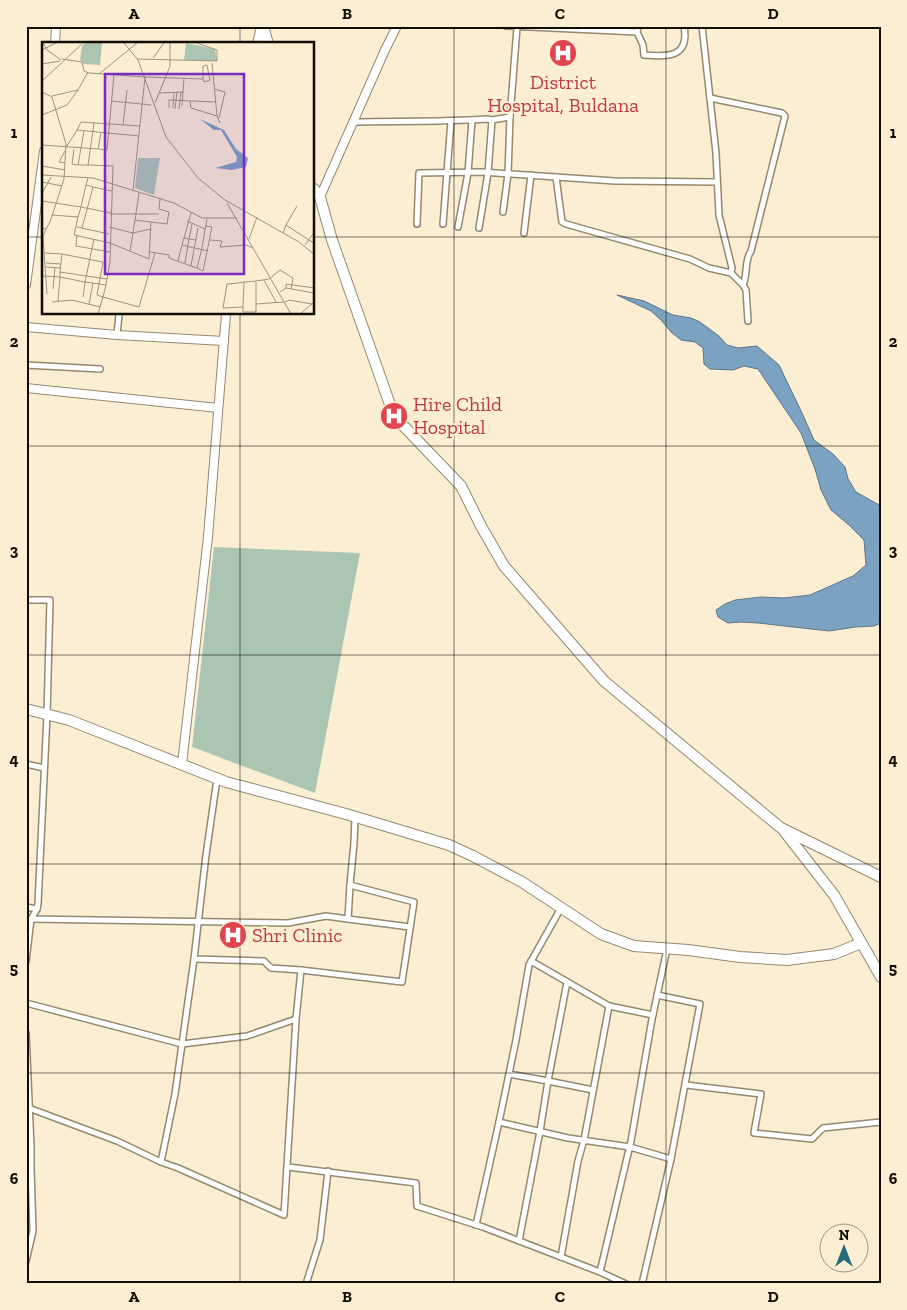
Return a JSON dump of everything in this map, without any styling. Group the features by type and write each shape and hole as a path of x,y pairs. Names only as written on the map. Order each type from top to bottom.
{"highway":[{"path":"262,26 267,42"},
{"path":"317,193 394,416 461,486 504,566 604,681 782,828 834,895 881,978"},
{"path":"26,709 69,720 226,782 450,845 522,882 601,934 634,946 787,960 834,954 861,943"},
{"path":"782,828 881,876"}],"street":[{"path":"55,42 56,26"},
{"path":"258,42 262,26"},
{"path":"317,193 353,122 397,26"},
{"path":"506,26 638,29 644,55 662,56 672,55 680,49 684,42 684,26"},
{"path":"702,26 716,153 719,214 732,273"},
{"path":"503,212 508,174 516,27"},
{"path":"710,98 782,113 785,116 751,251 748,256 744,285"},
{"path":"353,122 492,120 510,117"},
{"path":"458,227 468,172 472,120"},
{"path":"479,228 488,173 492,120"},
{"path":"443,224 451,121"},
{"path":"417,224 419,173 468,172 615,181 717,182"},
{"path":"524,233 532,175"},
{"path":"556,177 562,222 690,259 709,268 732,273 744,285 746,290 748,321"},
{"path":"26,285 42,179"},
{"path":"117,334 120,315"},
{"path":"182,764 208,537 226,315"},
{"path":"26,327 224,341"},
{"path":"26,365 100,369"},
{"path":"26,388 218,408"},
{"path":"26,600 50,600 47,714 37,909 30,919 26,961"},
{"path":"26,764 44,768"},
{"path":"161,1162 175,1094 199,922 206,855 218,778"},
{"path":"348,919 355,817"},
{"path":"194,959 264,961 271,968 402,982 414,902 350,885"},
{"path":"26,907 37,909"},
{"path":"476,1225 509,1074 529,965 561,908"},
{"path":"30,919 288,923 326,916 410,927"},
{"path":"600,1272 630,1147 653,1015 667,948"},
{"path":"531,961 609,1006 653,1015"},
{"path":"28,1108 117,1141 284,1215 296,1019 301,970"},
{"path":"519,1241 567,982"},
{"path":"642,1284 671,1159 700,1004 657,994"},
{"path":"26,1003 182,1044 247,1036 296,1019"},
{"path":"561,1257 609,1006"},
{"path":"26,1033 31,1147 28,1167 32,1231 26,1261"},
{"path":"509,1074 594,1090"},
{"path":"686,1085 761,1094 754,1132 812,1139 823,1128 881,1122"},
{"path":"499,1122 584,1140 630,1147 671,1159"},
{"path":"288,1167 416,1183 417,1206 519,1241 626,1284"},
{"path":"306,1284 320,1240 328,1171"}],"green space":[{"path":"214,547 360,553 315,793 192,747"}],"water":[{"path":"617,295 644,301 673,315 691,318 700,322 719,336 727,345 738,348 757,346 779,365 814,440 833,454 845,467 848,479 856,492 881,506 881,623 874,626 829,631 758,623 728,623 718,617 716,610 735,600 810,595 853,576 866,565 864,540 831,510 821,490 801,433 758,369 744,366 733,370 710,369 704,364 703,348 695,342 681,340 651,311"}],"place":[{"name":"District Hospital, Buldana","path":"563,53"},
{"name":"Hire Child Hospital","path":"394,416"},
{"name":"Shri Clinic","path":"233,935"}]}
